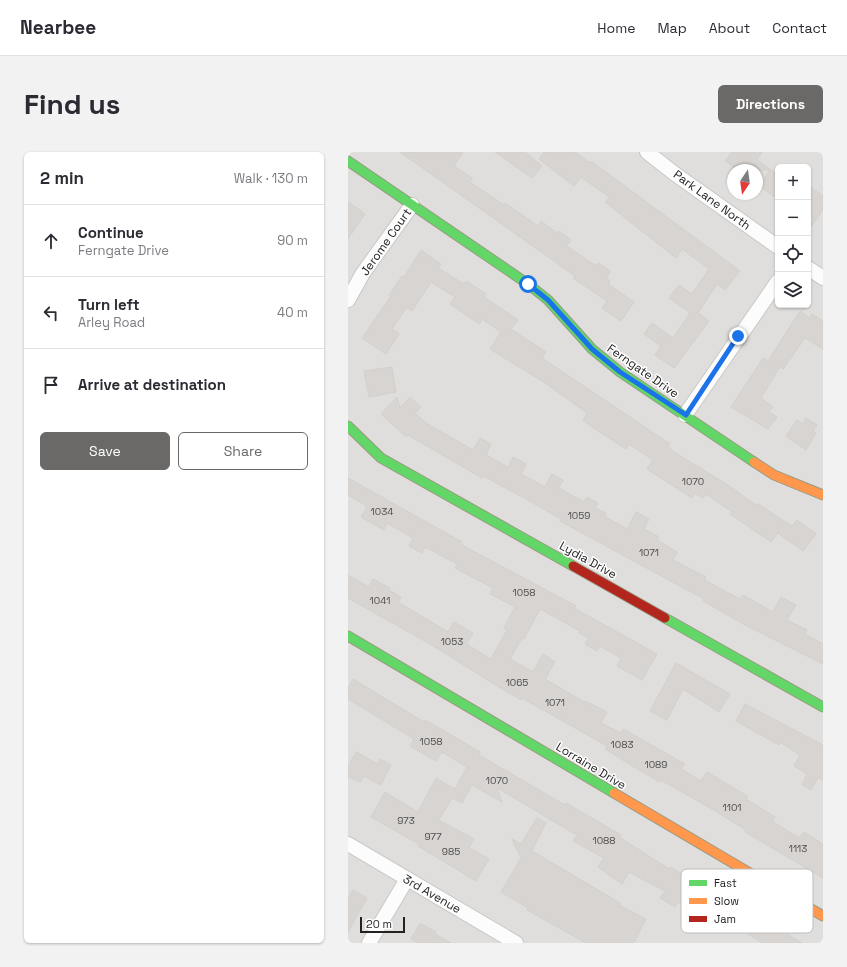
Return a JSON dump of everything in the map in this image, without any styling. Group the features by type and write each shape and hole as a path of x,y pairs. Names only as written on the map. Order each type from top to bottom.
{"street":[{"name":"Park Lane North","path":"647,152 775,246"},
{"name":"Ferngate Drive","path":"348,161 528,284 548,300 592,349 620,372 774,475 823,495"},
{"name":"Jerome Court","path":"348,300 363,274 412,204"},
{"path":"811,270 823,278"},
{"path":"686,415 775,285"},
{"name":"Lydia Drive","path":"348,426 381,458 823,707"},
{"name":"Lorraine Drive","path":"348,636 743,869"},
{"name":"3rd Avenue","path":"348,844 516,943"},
{"path":"369,943 407,879"},
{"name":"Lorraine Drive","path":"813,910 823,916"}],"shaded area":[{"path":"348,152 823,152 823,943 348,943"}],"building":[{"path":"400,152 463,152 454,166 472,178 470,182 504,205 505,203 538,226 541,221 557,233 559,231 571,240 567,246 596,266 598,263 610,271 607,278 610,281 608,284 634,302 621,321 602,308 607,301 573,278 575,276"},
{"path":"495,152 525,152 542,166 532,178"},
{"path":"544,152 575,152 590,163 591,161 740,271 725,290 717,284 698,313 709,321 674,368 655,355 661,346 644,334 652,323 673,338 690,313 669,298 679,285 692,294 709,269 682,249 676,258 605,202 609,197 581,177 574,186 539,159"},
{"path":"732,152 762,152 757,160 763,164 729,164 725,161"},
{"path":"763,164 775,173 775,197 763,189 763,180 770,170 763,170"},
{"path":"811,187 823,196 823,210 811,227"},
{"path":"348,202 365,214 348,239"},
{"path":"421,250 441,264 438,268 464,284 466,281 486,294 484,297 518,320 511,329 546,352 542,358 670,444 668,446 674,452 728,485 756,505 758,504 792,526 797,520 816,534 803,551 778,533 771,542 730,514 732,512 706,494 703,498 695,493 692,498 647,469 653,460 629,444 626,449 592,427 583,420 587,413 545,383 490,349 501,332 482,319 479,324 450,304 455,297 431,282 412,311 407,307 392,329 399,334 386,354 362,338 391,296 389,295 402,276 404,277"},
{"path":"800,311 810,318 812,314 823,321 823,349 805,338 783,369 780,367 761,398 773,407 769,412 777,417 768,429 731,407 763,358 768,361"},
{"path":"392,367 396,392 369,397 364,371"},
{"path":"397,397 400,408 410,397 421,407 415,413 426,423 473,450 480,438 491,444 486,455 508,467 513,457 526,464 521,474 545,487 552,474 563,480 559,488 584,502 587,497 598,503 595,508 606,513 604,516 627,529 636,512 649,519 644,529 659,537 657,540 677,552 673,560 706,577 704,580 740,599 743,595 773,612 781,597 796,605 787,620 807,630 805,634 823,644 823,664 747,626 703,601 704,599 560,521 561,519 526,499 483,476 482,478 408,435 406,437 381,414"},
{"path":"806,418 817,425 813,431 816,433 806,450 786,436 797,420 803,424"},
{"path":"348,478 462,542 460,544 576,606 574,608 657,654 642,680 617,666 621,658 600,646 597,651 585,644 589,638 579,633 580,631 540,609 524,639 522,638 510,659 533,672 543,654 555,662 545,679 584,702 585,701 607,712 601,723 621,733 623,729 685,764 681,769 701,781 707,772 747,796 746,799 775,817 772,821 799,838 804,832 823,844 823,878 813,872 813,869 808,869 745,832 746,830 712,809 661,780 660,782 639,770 605,749 607,746 522,698 521,700 430,644 348,598 348,575 369,587 373,579 390,588 389,590 401,597 398,602 448,632 454,622 473,633 467,643 468,645 491,659 507,630 504,628 515,607 490,594 493,588 455,568 457,564 425,547 422,553 409,546 413,538 387,523 384,530 361,517 367,506 348,495"},
{"path":"676,663 730,694 719,712 683,689 667,720 650,711"},
{"path":"353,679 424,722 425,720 480,752 479,755 565,805 566,803 621,835 619,837 669,869 670,867 681,873 681,904 678,902 675,907 660,898 665,891 629,872 622,884 598,867 604,858 573,841 577,835 497,788 502,802 472,785 462,803 452,798 439,820 474,839 469,848 489,859 476,881 418,846 419,844 371,817 385,792 418,812 436,778 455,789 467,767 442,752 436,761 410,746 414,739 348,699 348,688"},
{"path":"745,704 823,745 823,780 818,778 811,790 802,785 807,774 794,766 800,755 780,742 779,745 736,721"},
{"path":"356,752 378,764 380,759 391,765 381,785 364,776 360,782 348,777 348,766"},
{"path":"537,818 546,823 532,851 620,903 619,905 646,919 634,943 586,943 527,910 528,908 501,892 521,858 512,839 521,844"},
{"path":"353,890 367,898 348,932 348,898"},
{"path":"420,923 451,943 419,943 411,939"},
{"path":"746,933 786,933 802,943 763,943"}],"traffic: fast":[{"path":"348,161 528,284 548,300 592,349 620,372 754,462"},
{"path":"348,426 381,458 573,566"},
{"path":"665,618 823,707"},
{"path":"348,636 614,793"}],"traffic: slow":[{"path":"754,462 774,475 823,495"},
{"path":"614,793 743,869"},
{"path":"813,910 823,916"}],"traffic: jam":[{"path":"573,566 665,618"}],"route":[{"path":"528,284 548,300 592,349 620,372 686,415 738,336"}]}
